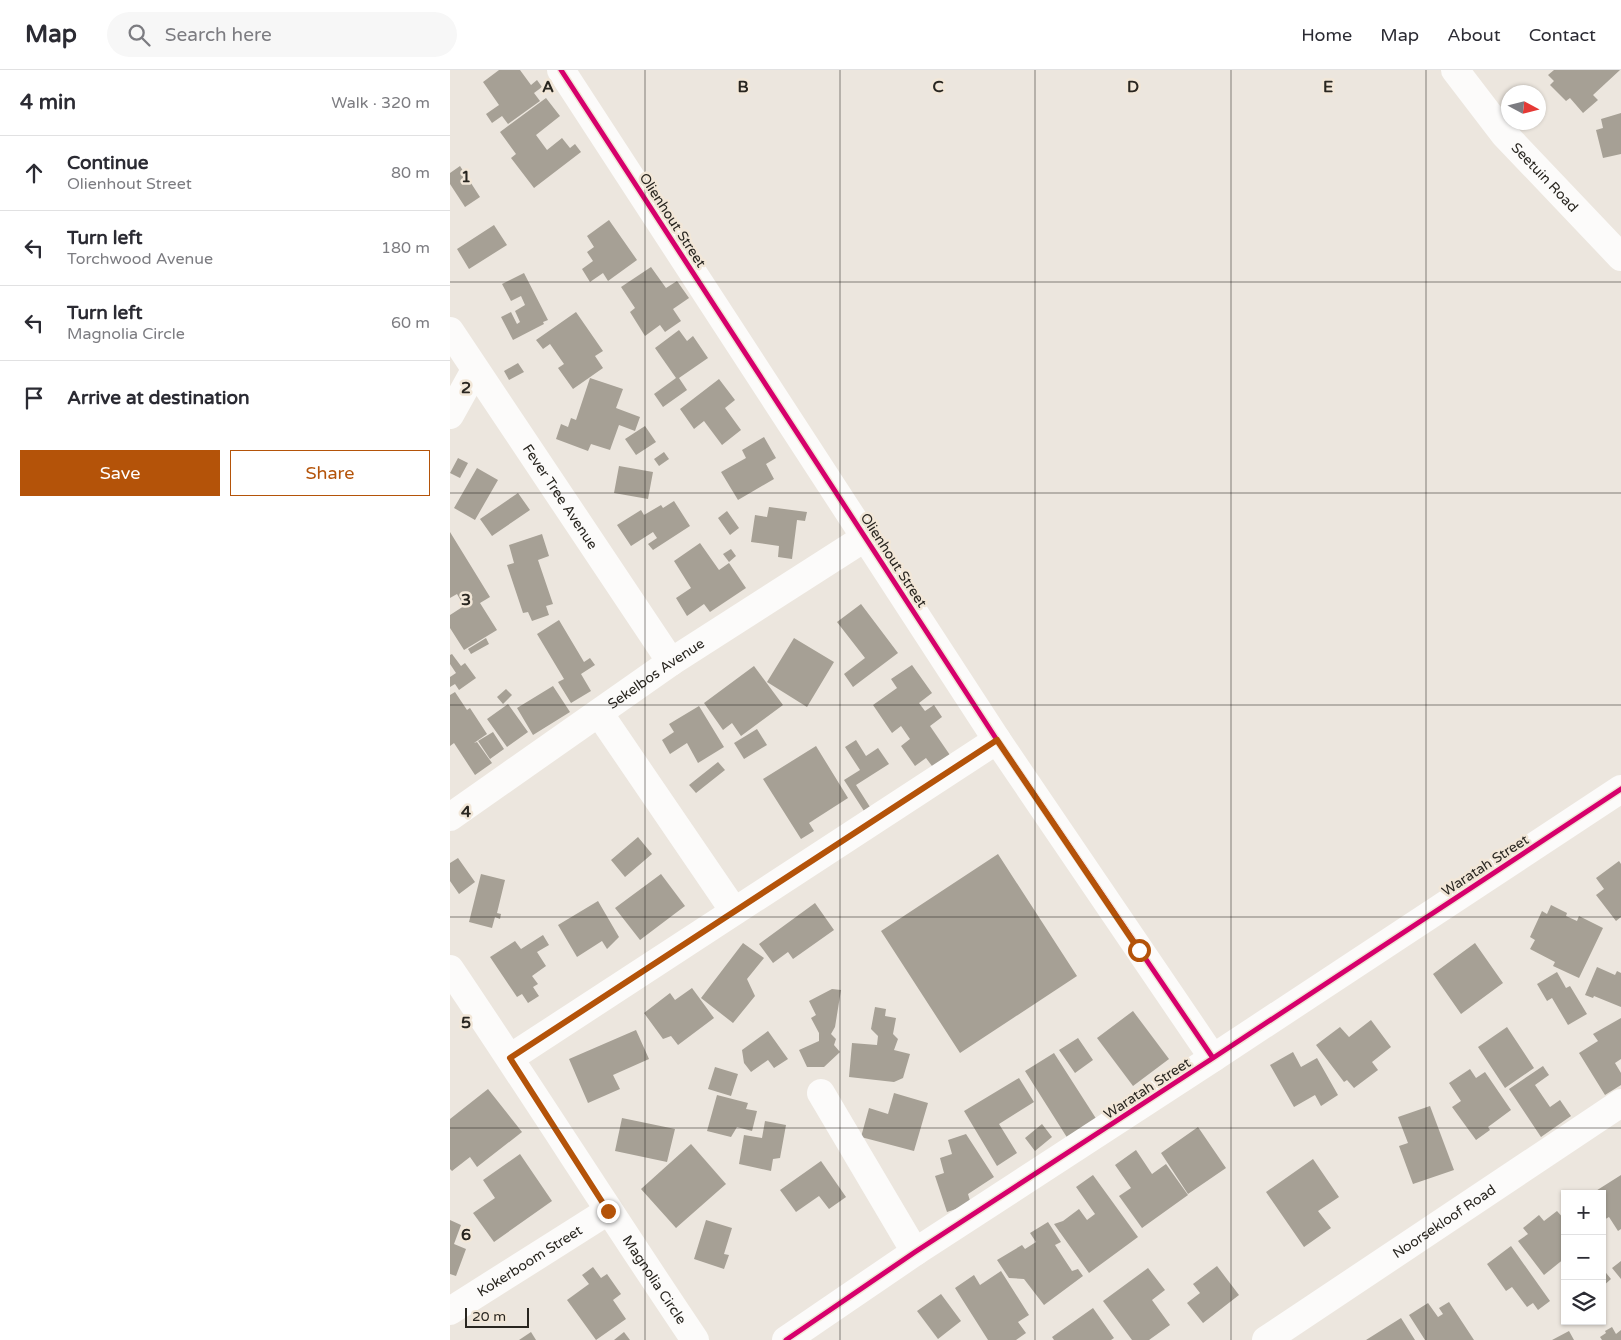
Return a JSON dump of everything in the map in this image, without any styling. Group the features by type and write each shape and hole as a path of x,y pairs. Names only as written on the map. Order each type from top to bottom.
{"street":[{"name":"Olienhout Street","path":"561,70 997,740 1213,1058"},
{"name":"Seetuin Road","path":"1455,70 1504,134 1621,257"},
{"name":"Fever Tree Avenue","path":"450,331 671,662"},
{"path":"450,415 476,370"},
{"name":"Sekelbos Avenue","path":"450,817 671,662 866,537"},
{"path":"599,713 734,911"},
{"path":"510,1058 997,740"},
{"name":"Waratah Street","path":"786,1340 915,1252 1621,789"},
{"name":"Magnolia Circle","path":"450,969 510,1058 608,1211 695,1340"},
{"path":"821,1093 915,1252"},
{"name":"Noorsekloof Road","path":"1266,1340 1621,1103"},
{"name":"Kokerboom Street","path":"450,1310 608,1211"}],"building":[{"path":"499,70 520,70 531,85 537,80 542,87 534,93 540,101 508,124 502,116 492,123 486,114 499,105 483,82"},
{"path":"1554,70 1620,70 1593,95 1598,100 1583,113 1570,98 1566,101 1550,85 1554,81 1548,75"},
{"path":"546,98 560,116 536,135 547,150 562,138 570,148 575,144 581,152 534,188 511,158 516,154 500,132"},
{"path":"1621,113 1621,154 1603,158 1596,130 1603,128 1601,119"},
{"path":"460,166 480,197 465,207 450,184 450,173"},
{"path":"609,220 637,260 608,281 603,273 590,282 582,269 593,261 587,252 594,247 587,236"},
{"path":"494,225 507,245 469,269 457,249"},
{"path":"651,267 666,288 677,281 689,298 673,309 681,321 665,332 660,325 645,336 630,312 635,308 621,287"},
{"path":"524,273 548,320 513,340 501,317 511,312 517,324 520,322 515,311 525,305 521,296 511,301 502,284"},
{"path":"576,312 603,351 595,356 603,368 573,389 558,368 564,364 550,344 543,349 536,340"},
{"path":"679,330 687,341 693,336 708,358 679,378 687,390 663,407 654,394 676,378 655,348"},
{"path":"518,363 524,372 509,380 504,371"},
{"path":"590,378 623,389 616,408 640,417 635,431 619,425 610,450 591,444 588,451 556,439 561,424 568,427 571,418 576,420"},
{"path":"719,379 735,400 725,408 741,430 722,445 704,421 694,429 680,409"},
{"path":"645,426 656,442 636,455 625,439"},
{"path":"764,437 776,458 766,464 774,479 738,500 721,472 746,458 742,450"},
{"path":"664,452 669,459 659,466 654,459"},
{"path":"458,458 468,463 460,478 450,473"},
{"path":"619,466 653,472 648,499 614,493"},
{"path":"477,468 498,480 475,520 454,508"},
{"path":"518,493 530,510 492,536 480,519"},
{"path":"674,501 690,526 653,550 648,544 657,538 653,532 631,546 617,525 641,510 644,515 661,505 663,508"},
{"path":"769,507 807,512 805,521 797,520 792,559 778,557 779,546 751,542 755,515 767,517"},
{"path":"727,511 739,528 730,535 718,518"},
{"path":"450,532 490,597 480,603 497,630 464,650 450,628 450,615 464,606 457,594 450,598"},
{"path":"542,534 549,556 538,560 553,604 546,606 549,615 532,621 528,612 523,613 507,565 514,563 509,545"},
{"path":"700,543 719,570 729,563 746,588 710,612 704,604 687,616 676,598 691,588 674,561"},
{"path":"731,549 736,556 729,562 723,554"},
{"path":"861,604 898,653 853,687 844,674 865,658 837,622"},
{"path":"559,620 584,662 590,658 595,665 581,674 591,691 571,703 558,682 564,679 537,634"},
{"path":"486,638 489,644 471,654 468,649"},
{"path":"794,638 834,662 807,707 767,682"},
{"path":"452,654 461,666 465,663 476,678 459,690 455,684 450,687 450,677 456,673 450,664 450,655"},
{"path":"912,665 932,693 919,703 925,711 934,705 942,717 930,726 952,758 935,770 926,758 915,766 901,746 910,739 901,726 892,733 873,705 897,688 891,679"},
{"path":"754,666 783,705 741,736 732,723 723,730 704,703"},
{"path":"553,686 570,712 533,735 517,708"},
{"path":"506,689 512,695 503,704 497,697"},
{"path":"455,692 467,710 470,708 487,734 474,743 477,742 492,763 475,775 454,743 450,746 450,695"},
{"path":"508,704 528,732 507,747 487,719"},
{"path":"699,706 724,747 698,763 687,743 670,754 662,740 674,732 669,724"},
{"path":"757,729 767,745 744,759 734,743"},
{"path":"493,732 504,749 490,759 478,741"},
{"path":"856,740 866,756 878,748 889,764 856,785 870,807 864,811 844,780 860,770 845,747"},
{"path":"816,746 848,798 809,823 814,831 801,839 763,779"},
{"path":"718,762 725,770 696,793 689,785"},
{"path":"638,837 652,854 625,877 611,860"},
{"path":"998,854 1077,976 960,1053 881,931"},
{"path":"458,858 475,882 459,894 450,881 450,863"},
{"path":"1619,861 1621,864 1621,917 1616,921 1596,895 1604,889 1596,878"},
{"path":"481,874 505,880 497,913 501,914 500,919 495,917 492,928 469,922"},
{"path":"661,874 685,906 640,940 615,908"},
{"path":"598,901 619,937 607,949 602,941 577,957 558,925"},
{"path":"815,903 834,930 793,959 788,952 773,963 759,944"},
{"path":"1551,905 1567,913 1566,916 1577,921 1579,916 1603,928 1579,978 1553,966 1555,962 1530,949 1535,940 1530,937 1542,911 1547,914"},
{"path":"543,935 549,945 537,952 546,966 532,976 538,984 533,987 539,996 528,1003 522,994 517,997 490,957 515,941 521,949"},
{"path":"743,943 764,958 747,979 755,996 733,1023 701,998"},
{"path":"1475,943 1503,983 1461,1014 1433,974"},
{"path":"1597,967 1615,975 1617,971 1621,973 1621,1007 1594,996 1593,998 1585,995"},
{"path":"1557,972 1566,988 1570,986 1587,1014 1568,1025 1552,998 1547,1001 1537,984"},
{"path":"692,988 714,1018 678,1045 671,1036 663,1039 644,1013 670,993 675,1000"},
{"path":"832,989 841,990 835,1027 831,1034 836,1039 834,1045 840,1052 824,1067 807,1067 799,1050 819,1041 819,1033 811,1018 816,1015 809,1001"},
{"path":"875,1007 886,1009 885,1016 896,1018 893,1034 898,1039 894,1050 910,1054 903,1078 894,1082 849,1077 852,1043 877,1045 878,1036 871,1029"},
{"path":"1133,1011 1169,1059 1133,1086 1097,1038"},
{"path":"1621,1018 1621,1059 1615,1063 1621,1073 1621,1085 1605,1095 1579,1053 1598,1041 1593,1034"},
{"path":"1371,1020 1391,1047 1372,1062 1378,1070 1354,1088 1347,1080 1344,1082 1316,1045 1340,1027 1349,1037"},
{"path":"1507,1027 1534,1068 1505,1088 1478,1047"},
{"path":"636,1030 649,1059 613,1075 620,1089 588,1103 569,1059"},
{"path":"768,1031 788,1059 774,1068 768,1060 751,1072 744,1063 742,1050"},
{"path":"1078,1038 1093,1060 1075,1073 1059,1050"},
{"path":"1293,1052 1301,1067 1317,1058 1338,1095 1321,1106 1315,1095 1294,1107 1270,1065"},
{"path":"1054,1053 1097,1120 1068,1139 1025,1071"},
{"path":"1543,1066 1549,1075 1535,1085 1550,1107 1560,1100 1571,1116 1541,1137 1509,1089"},
{"path":"715,1067 738,1074 731,1096 708,1089"},
{"path":"1470,1069 1476,1078 1485,1072 1511,1110 1488,1127 1490,1130 1476,1140 1452,1107 1461,1101 1449,1083"},
{"path":"1019,1078 1034,1102 999,1124 1017,1153 997,1166 964,1111"},
{"path":"488,1089 522,1132 477,1167 470,1157 452,1171 450,1169 450,1119"},
{"path":"894,1093 928,1103 914,1151 861,1137 869,1108 888,1114"},
{"path":"717,1095 748,1103 746,1109 757,1111 752,1131 737,1127 731,1137 707,1131"},
{"path":"1430,1106 1454,1170 1413,1184 1399,1146 1408,1143 1398,1117"},
{"path":"622,1118 675,1129 667,1162 615,1151"},
{"path":"765,1121 786,1125 780,1158 773,1159 771,1171 739,1164 744,1135 762,1138"},
{"path":"1042,1124 1052,1137 1035,1151 1025,1138"},
{"path":"1198,1127 1226,1168 1188,1194 1161,1153"},
{"path":"966,1134 994,1177 968,1194 971,1204 947,1212 935,1176 944,1173 940,1158 952,1154 948,1140"},
{"path":"691,1144 726,1184 676,1228 641,1189"},
{"path":"1136,1150 1152,1174 1166,1164 1188,1195 1142,1228 1119,1196 1131,1188 1115,1165"},
{"path":"520,1154 552,1201 494,1242 473,1213 495,1198 483,1180"},
{"path":"1313,1159 1339,1197 1318,1211 1331,1228 1304,1247 1266,1192"},
{"path":"821,1161 846,1197 829,1209 819,1196 796,1212 780,1190"},
{"path":"1093,1175 1138,1237 1089,1273 1054,1224 1063,1221 1079,1209 1087,1220 1095,1214 1076,1187"},
{"path":"1621,1175 1621,1229 1618,1231 1609,1217 1606,1219 1606,1190 1597,1190"},
{"path":"1557,1211 1561,1216 1561,1261 1544,1275 1518,1241 1528,1234 1523,1228 1539,1215 1544,1221"},
{"path":"450,1220 461,1225 454,1244 466,1249 456,1276 450,1274"},
{"path":"706,1220 732,1228 724,1254 729,1255 724,1269 694,1259"},
{"path":"1048,1222 1061,1242 1055,1245 1072,1271 1078,1269 1083,1276 1044,1305 1024,1279 1009,1278 997,1260 1022,1245 1025,1249 1036,1242 1030,1233"},
{"path":"1511,1246 1550,1301 1538,1310 1533,1303 1527,1307 1512,1287 1506,1291 1487,1264"},
{"path":"1621,1261 1621,1279 1612,1268"},
{"path":"1217,1266 1239,1295 1203,1323 1187,1303 1200,1293 1193,1284"},
{"path":"593,1267 601,1278 607,1274 621,1294 613,1300 626,1319 596,1340 567,1300 589,1284 582,1275"},
{"path":"1148,1268 1165,1290 1152,1300 1170,1325 1149,1340 1132,1340 1103,1301"},
{"path":"1001,1271 1029,1315 1018,1322 1026,1333 1016,1340 988,1340 955,1288 974,1275 980,1285"},
{"path":"1606,1273 1611,1279 1606,1283"},
{"path":"941,1294 961,1321 938,1339 917,1311"},
{"path":"1449,1302 1474,1340 1425,1340 1409,1315 1428,1303 1438,1317 1443,1314 1439,1308"},
{"path":"1093,1308 1114,1338 1111,1340 1054,1340 1052,1337"},
{"path":"1401,1318 1415,1340 1366,1340"},
{"path":"1612,1327 1616,1334 1621,1330 1621,1340 1602,1340 1600,1337"},
{"path":"1569,1331 1574,1340 1552,1340"},
{"path":"531,1332 536,1340 519,1340"},
{"path":"624,1332 630,1340 614,1340"}],"cycle path":[{"path":"561,70 997,740 1213,1058"},
{"path":"786,1340 915,1252 1621,789"}],"route":[{"path":"608,1211 510,1058 997,740 1139,950"}]}
